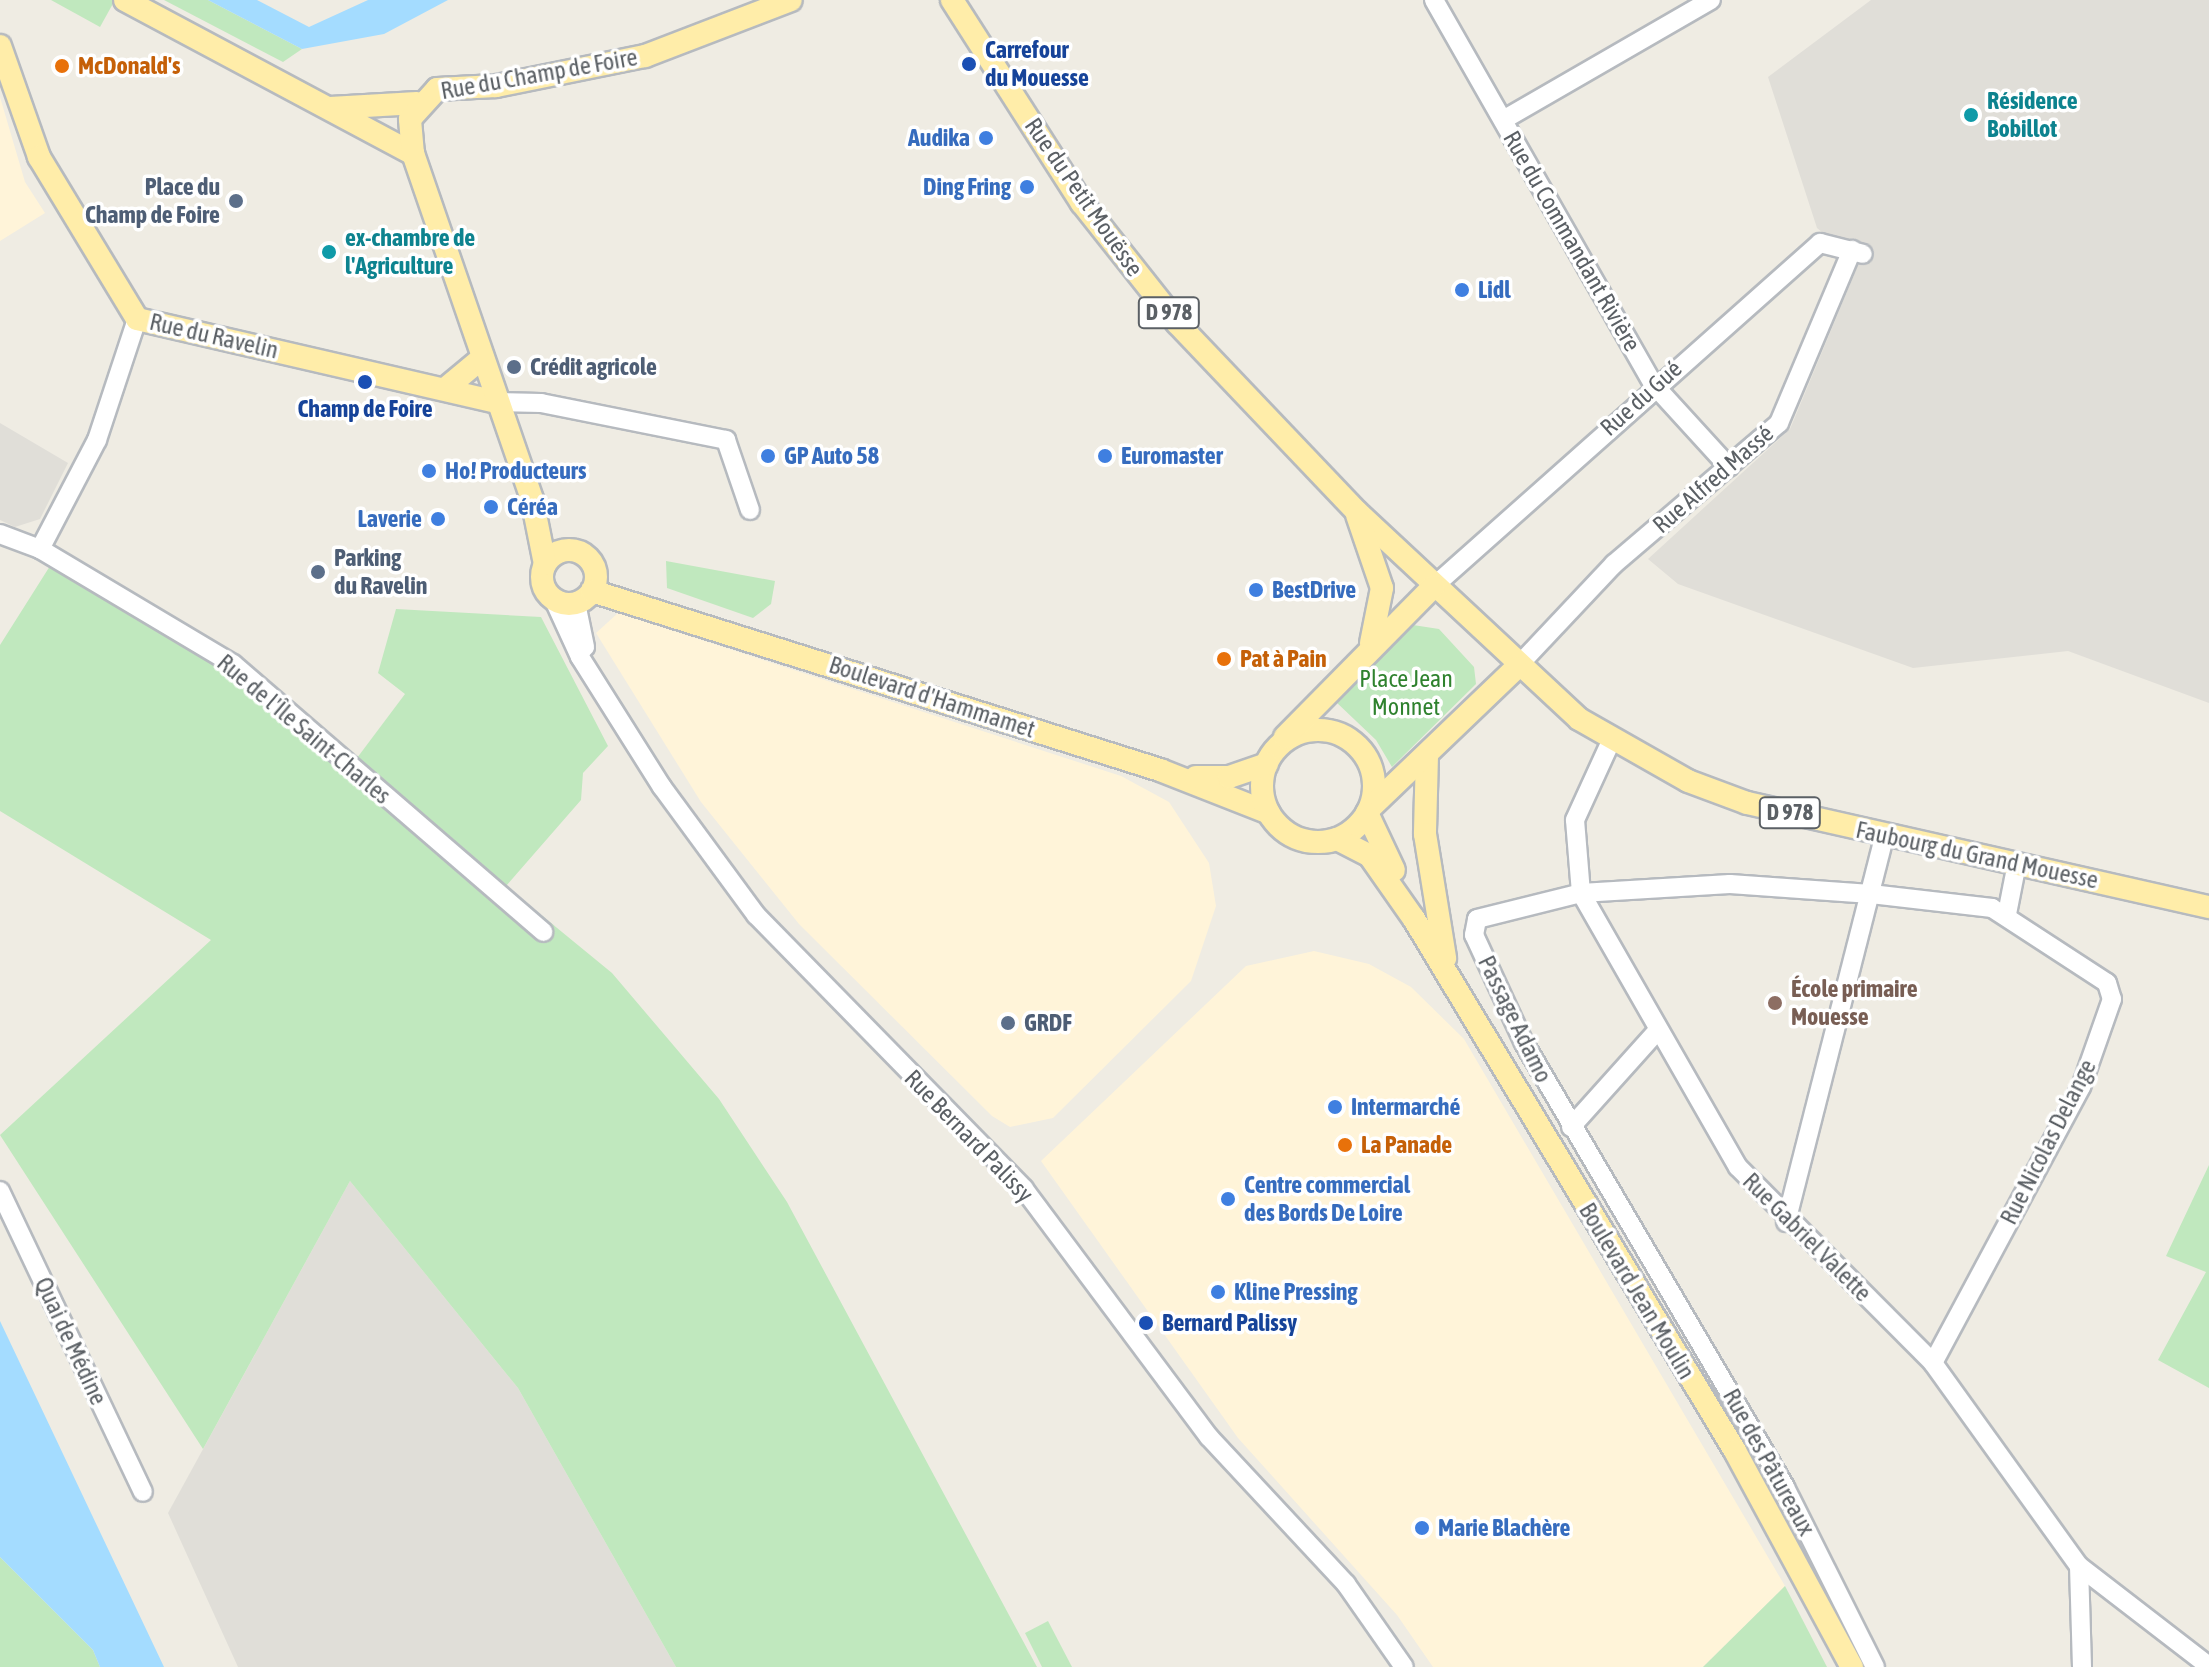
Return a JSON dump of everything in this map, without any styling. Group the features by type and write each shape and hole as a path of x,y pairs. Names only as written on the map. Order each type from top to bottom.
{"main road":[{"path":"125,0 413,154"},
{"name":"Rue du Champ de Foire","path":"329,108 417,103 437,89 496,86 645,56 791,0"},
{"name":"Rue du Petit Mouësse","path":"952,0 1082,203 1177,323 1433,587"},
{"name":"Rue du Ravelin","path":"0,46 39,157 137,319 496,402"},
{"path":"417,103 410,119 413,154 481,359 532,499 545,564 544,587 553,598 588,589 584,554 569,550 532,499"},
{"path":"445,389 481,359"},
{"path":"1356,511 1382,588 1369,648"},
{"path":"545,564 569,550"},
{"path":"1414,919 1369,855 1337,839 1306,841 1269,813 1271,757 1369,648 1433,587"},
{"name":"Faubourg du Grand Mouesse","path":"1433,587 1516,668 1612,739 1747,803 2209,907"},
{"name":"Boulevard d'Hammamet","path":"588,589 704,622 1160,770 1269,813"},
{"path":"1337,839 1516,668"},
{"path":"1271,757 1305,731 1340,734 1373,774 1369,811 1414,919"},
{"path":"1427,755 1425,834 1448,975"},
{"name":"Boulevard d'Hammamet","path":"1160,770 1226,777 1271,757"},
{"name":"Boulevard Jean Moulin","path":"1414,919 1735,1451 1852,1667"}],"street":[{"name":"Rue du Commandant Rivière","path":"1434,0 1654,385 1729,467"},
{"path":"1503,120 1711,0"},
{"name":"Rue du Gué","path":"1433,587 1654,385 1820,243 1857,252"},
{"name":"Rue Alfred Massé","path":"1516,668 1614,564 1779,423 1857,252"},
{"path":"40,549 97,440 137,319"},
{"path":"496,402 541,403 726,440 750,510"},
{"name":"Rue de l'Île Saint-Charles","path":"0,534 40,549 233,664 543,932"},
{"name":"Rue Bernard Palissy","path":"588,589 596,679"},
{"name":"Rue Bernard Palissy","path":"553,598 596,679 662,787 756,915 1024,1189 1209,1437 1346,1584 1404,1667"},
{"name":"Rue Gabriel Valette","path":"1612,739 1575,820 1581,893 1657,1031 1738,1167 1786,1222 1933,1363 2079,1566 2209,1666"},
{"path":"1786,1222 1885,834"},
{"path":"2007,914 2017,863"},
{"name":"Faubourg du Grand Mouesse","path":"1581,893 1730,884 1871,894 2007,914"},
{"name":"Passage Adamo","path":"1571,1127 1474,935 1477,919 1581,893"},
{"name":"Rue Nicolas Delange","path":"1933,1363 2081,1087 2112,999 2107,983 2007,914"},
{"path":"1571,1127 1657,1031"},
{"name":"Rue des Pâtureaux","path":"1571,1127 1785,1487 1875,1667"},
{"name":"Quai de Médine","path":"0,1191 143,1492"},
{"path":"2079,1566 2082,1667"}],"shaded area":[{"path":"1871,0 2209,0 2209,703 2068,651 1913,668 1678,584 1648,559 1790,429 1859,263 1817,228 1768,77"},
{"path":"0,97 25,182 45,213 0,241"},
{"path":"0,423 68,463 40,519 15,527 0,520"},
{"path":"618,613 1121,776 1169,802 1209,863 1216,906 1191,981 1053,1118 1010,1127 992,1116 799,924 701,802 596,633"},
{"name":"Centre commercial des Bords De Loire","path":"1314,951 1369,964 1411,987 1464,1039 1785,1586 1703,1667 1433,1667 1397,1615 1238,1438 1041,1161 1246,966"},
{"path":"350,1181 518,1388 676,1667 238,1667 168,1513"}],"green space":[{"path":"51,0 115,0 100,27"},
{"path":"164,0 208,0 302,49 283,62"},
{"path":"666,561 775,581 771,604 753,618 667,588"},
{"path":"50,566 235,677 348,770 405,694 378,673 396,609 541,617 608,746 583,773 581,800 506,886 612,973 719,1099 787,1202 1037,1667 676,1667 518,1388 350,1181 203,1449 0,1135 211,940 0,811 0,645"},
{"name":"Place Jean Monnet","path":"1413,625 1439,629 1474,667 1476,684 1392,767 1376,740 1335,701"},
{"path":"2209,1165 2209,1388 2158,1360 2206,1272 2166,1256"},
{"path":"0,1557 93,1650 100,1667 0,1667"},
{"path":"1785,1586 1827,1667 1703,1667"},
{"path":"1048,1621 1072,1667 1042,1667 1025,1633"}],"water":[{"path":"208,0 257,0 309,27 368,0 448,0 384,34 302,49"},
{"path":"0,1321 164,1667 100,1667 93,1650 0,1557"}],"place":[{"name":"Carrefour du Mouesse","path":"969,64"},
{"name":"McDonald's","path":"62,66"},
{"name":"Résidence Bobillot","path":"1971,115"},
{"name":"Audika","path":"986,138"},
{"name":"Ding Fring","path":"1027,187"},
{"name":"Place du Champ de Foire","path":"236,201"},
{"name":"ex-chambre de l'Agriculture","path":"329,252"},
{"name":"Lidl","path":"1462,290"},
{"name":"Crédit agricole","path":"514,367"},
{"name":"Champ de Foire","path":"365,382"},
{"name":"GP Auto 58","path":"768,456"},
{"name":"Euromaster","path":"1105,456"},
{"name":"Ho! Producteurs","path":"429,471"},
{"name":"Céréa","path":"491,507"},
{"name":"Laverie","path":"438,519"},
{"name":"Parking du Ravelin","path":"318,572"},
{"name":"BestDrive","path":"1256,590"},
{"name":"Pat à Pain","path":"1224,659"},
{"name":"École primaire Mouesse","path":"1775,1003"},
{"name":"GRDF","path":"1008,1023"},
{"name":"Intermarché","path":"1335,1107"},
{"name":"La Panade","path":"1345,1145"},
{"name":"Centre commercial des Bords De Loire","path":"1228,1199"},
{"name":"Kline Pressing","path":"1218,1292"},
{"name":"Bernard Palissy","path":"1146,1323"},
{"name":"Marie Blachère","path":"1422,1528"}]}
